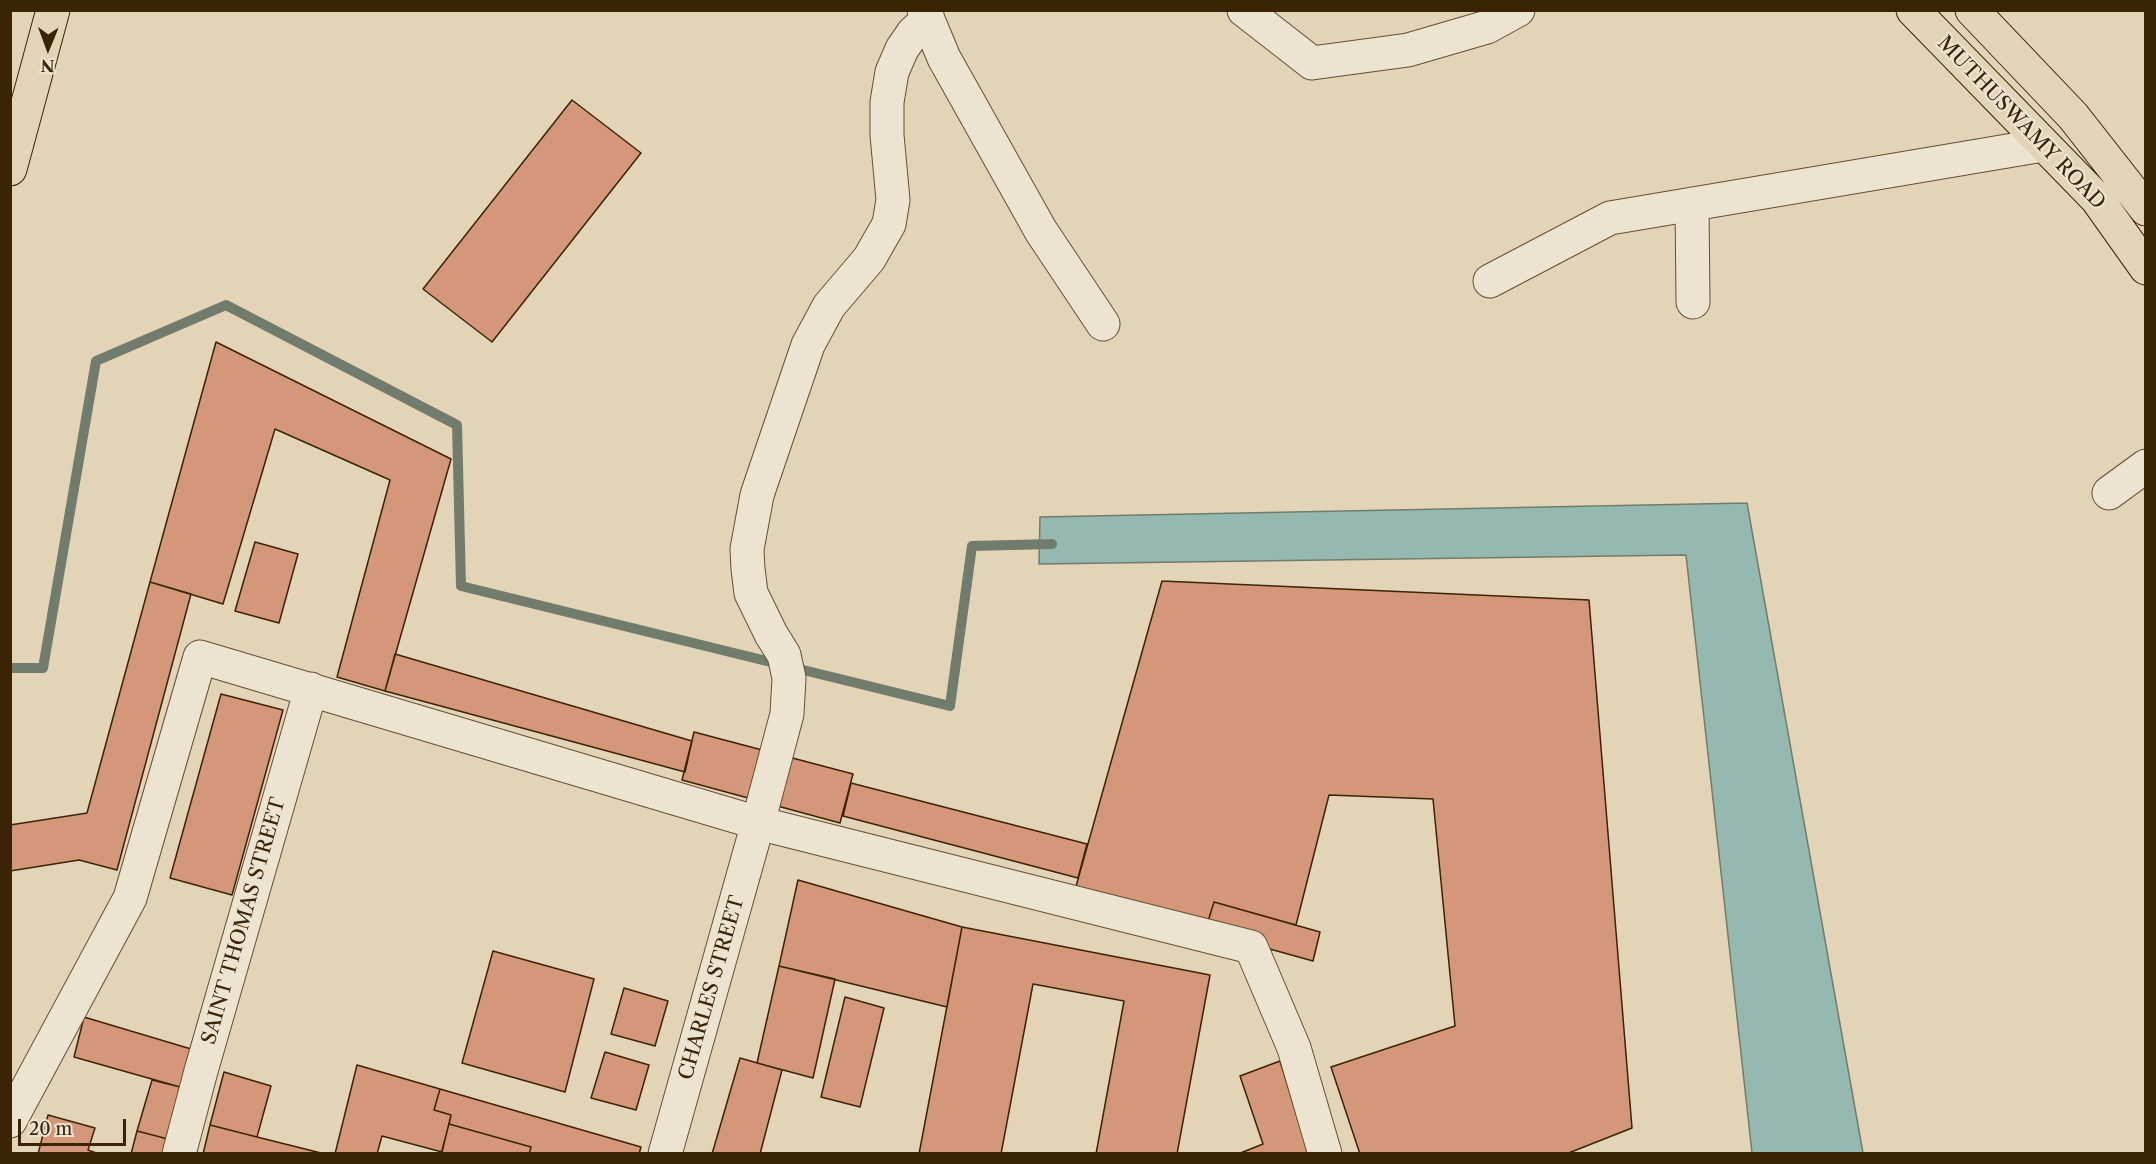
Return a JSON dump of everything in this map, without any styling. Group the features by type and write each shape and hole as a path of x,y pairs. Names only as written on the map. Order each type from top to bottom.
{"main road":[{"path":"10,169 53,10"},
{"name":"MUTHUSWAMY ROAD","path":"1913,10 2097,199 2145,268"},
{"name":"MUTHUSWAMY ROAD","path":"1972,10 2073,116 2145,209"}],"street":[{"path":"1244,10 1312,63 1408,50 1487,27 1518,10"},
{"path":"926,15 945,58 1041,231 1103,324"},
{"name":"CHARLES STREET","path":"665,1154 787,714 786,666 751,593 747,549 756,495 808,345 829,306 869,258 889,224 893,200 887,135 887,102 892,72 902,49 926,15"},
{"path":"1490,281 1610,218 2043,145"},
{"path":"1692,204 1693,302"},
{"path":"2109,493 2145,466"},
{"path":"10,1121 130,898 200,657 758,823 1251,947 1294,1048 1325,1154"},
{"name":"SAINT THOMAS STREET","path":"179,1154 311,689"}],"water":[{"path":"1747,503 1863,1153 1752,1153 1686,555 1039,564 1040,517"}],"building":[{"path":"572,100 641,153 492,342 423,289"},
{"path":"216,342 451,459 385,691 337,677 390,480 275,429 223,604 150,582"},
{"path":"255,542 298,554 279,623 235,611"},
{"path":"1162,581 1589,600 1632,1128 1566,1154 1360,1154 1331,1067 1455,1026 1433,799 1329,795 1296,925 1214,902 1205,931 1073,897"},
{"path":"150,582 191,594 117,870 79,860 10,871 10,825 87,813"},
{"path":"395,654 692,741 685,772 385,691"},
{"path":"221,694 283,710 232,895 170,878"},
{"path":"694,732 853,774 840,823 682,780"},
{"path":"851,783 1087,844 1078,878 843,816"},
{"path":"798,880 962,927 947,1007 779,966"},
{"path":"1214,902 1320,932 1313,961 1205,931"},
{"path":"962,927 1210,975 1177,1154 1096,1154 1124,1001 1033,984 1001,1154 919,1154"},
{"path":"493,951 594,979 565,1092 462,1063"},
{"path":"779,966 835,979 813,1078 757,1063"},
{"path":"624,988 668,1001 655,1046 611,1034"},
{"path":"845,997 884,1008 860,1107 821,1097"},
{"path":"84,1017 191,1049 180,1087 74,1057"},
{"path":"605,1052 649,1065 636,1110 591,1098"},
{"path":"740,1058 782,1070 760,1154 712,1154"},
{"path":"1280,1061 1309,1154 1238,1154 1263,1144 1240,1076"},
{"path":"357,1065 440,1089 434,1110 451,1115 442,1152 382,1136 377,1154 335,1154"},
{"path":"224,1072 271,1086 257,1137 210,1125"},
{"path":"152,1080 180,1087 168,1139 137,1131"},
{"path":"440,1089 641,1147 639,1154 529,1154 531,1147 449,1124 451,1115 434,1110"},
{"path":"48,1115 95,1128 88,1150 99,1154 38,1154"},
{"path":"449,1124 531,1147 529,1154 441,1154"},
{"path":"210,1125 257,1137 325,1154 203,1154"},
{"path":"137,1131 168,1139 164,1154 131,1154"}],"waterway":[{"path":"10,668 43,668 96,361 226,305 457,425 461,586 950,706 972,546 1052,544"}]}
